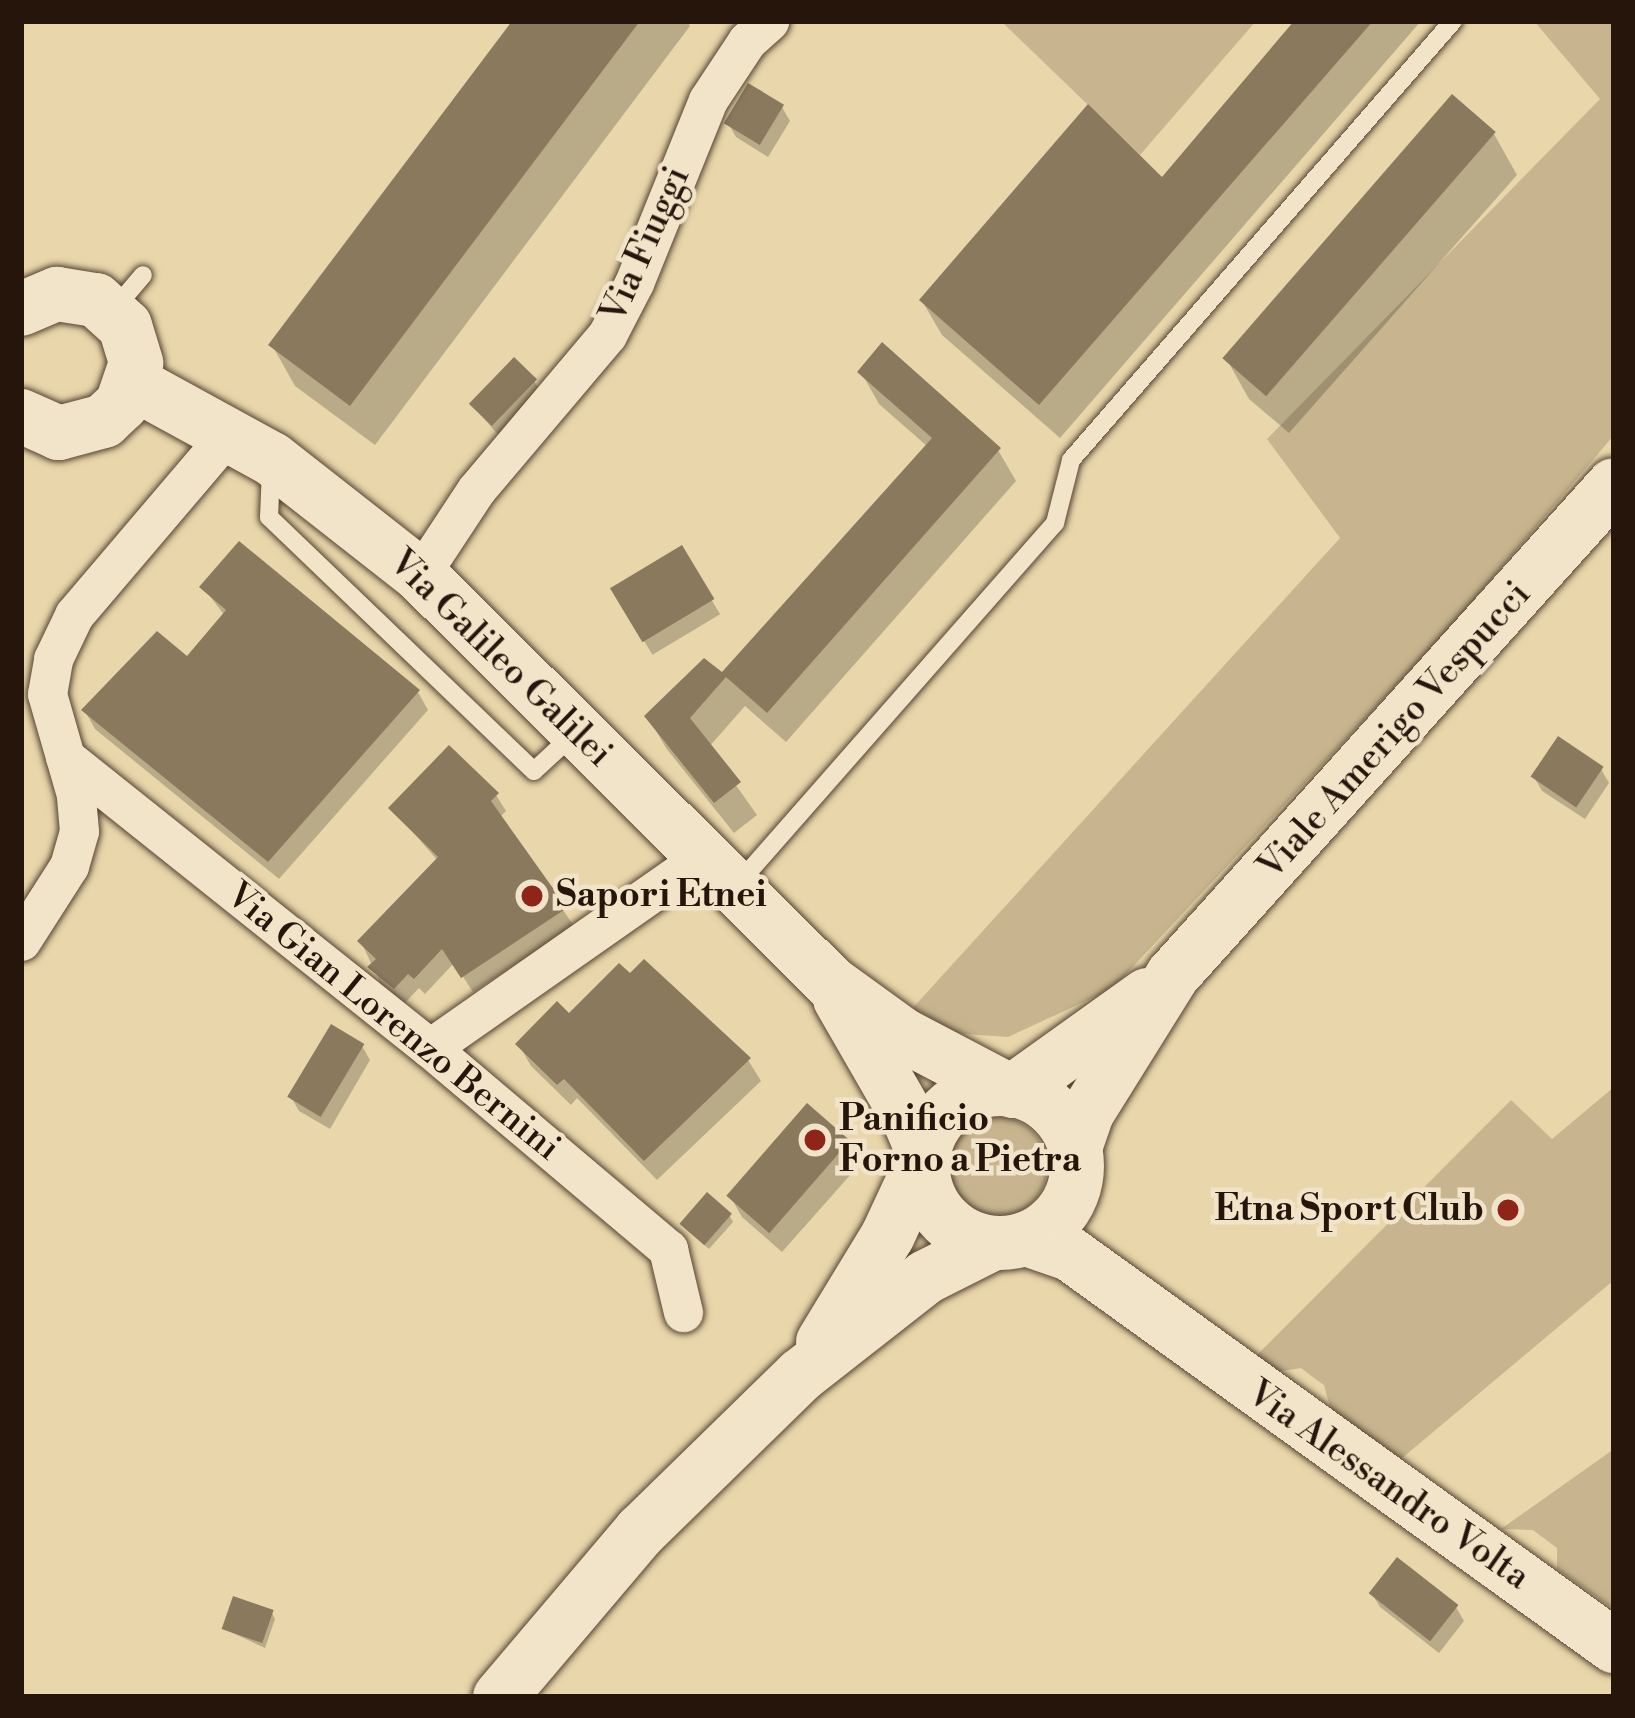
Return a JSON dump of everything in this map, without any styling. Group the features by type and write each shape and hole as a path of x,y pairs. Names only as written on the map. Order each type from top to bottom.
{"main road":[{"path":"21,309 57,294 128,293 133,344 133,383 113,413 82,431 59,433 21,416"},
{"name":"Via Galileo Galilei","path":"133,383 250,446 420,574 830,982"},
{"name":"Viale Amerigo Vespucci","path":"1173,975 1614,485"},
{"path":"801,1375 888,1235 936,1123 967,1097 1010,1090 1173,975"},
{"path":"500,1697 641,1531 801,1375 926,1277 1058,1217 1087,1113 1173,975"},
{"path":"830,982 903,1035 1058,1114 1094,1239 1164,1323"},
{"path":"830,982 909,1119 923,1157 930,1200 941,1216 956,1230 1070,1254 1164,1323"},
{"name":"Via Alessandro Volta","path":"1164,1323 1614,1646"}],"street":[{"name":"Via Fiuggi","path":"420,574 476,490 607,335 708,100 747,41 769,21"},
{"path":"21,941 69,866 79,830 47,694 53,659 74,615 250,446"},
{"name":"Via Gian Lorenzo Bernini","path":"65,757 430,1048 668,1249 683,1312"},
{"path":"430,1048 717,874"}],"lane":[{"path":"717,874 1054,523 1071,460 1453,21"},
{"path":"250,446 269,517 534,771 576,731"}],"shaded area":[{"path":"1001,21 1256,21 1140,155"},
{"path":"1534,21 1614,21 1614,435 1450,628 1112,989 1008,1037 964,1034 928,1024 910,1011 1340,538 1267,439 1600,99"},
{"name":"Etna Sport Club","path":"1614,1087 1614,1280 1401,1459 1331,1411 1324,1385 1301,1368 1277,1372 1256,1356 1511,1100 1552,1139"},
{"path":"997,1117 1025,1125 1039,1139 1047,1167 1039,1195 1025,1209 997,1217 969,1209 955,1195 947,1167 955,1139 969,1125"},
{"path":"1614,1449 1614,1609 1557,1569 1557,1548 1533,1530 1501,1529"}],"building":[{"path":"512,21 640,21 350,406 268,345"},
{"path":"1294,21 1373,21 1039,405 919,300 1088,104 1162,177"},
{"path":"748,83 784,105 760,145 724,123"},
{"path":"1452,94 1496,132 1266,396 1222,358"},
{"path":"882,342 1001,448 767,713 726,677 690,718 741,782 714,803 644,716 704,658 722,672 932,438 857,372"},
{"path":"514,357 537,379 492,426 469,404"},
{"path":"239,541 420,690 268,862 81,710 157,631 187,656 226,610 199,587"},
{"path":"682,545 714,599 642,642 610,588"},
{"path":"1558,736 1604,767 1576,807 1531,777"},
{"path":"449,745 499,793 491,801 567,908 461,978 442,949 414,979 408,974 394,989 367,967 376,959 357,941 438,857 388,808"},
{"path":"644,959 751,1058 644,1161 564,1079 557,1085 515,1044 557,1001 569,1013 619,963 630,973"},
{"path":"331,1024 364,1044 321,1117 287,1097"},
{"path":"807,1103 850,1140 769,1233 726,1196"},
{"path":"707,1192 732,1214 704,1245 679,1224"},
{"path":"1397,1557 1458,1605 1430,1641 1369,1593"},
{"path":"233,1596 274,1610 262,1643 222,1629"}],"place":[{"name":"Sapori Etnei","path":"532,896"},
{"name":"Panificio Forno a Pietra","path":"815,1140"},
{"name":"Etna Sport Club","path":"1508,1210"}]}
